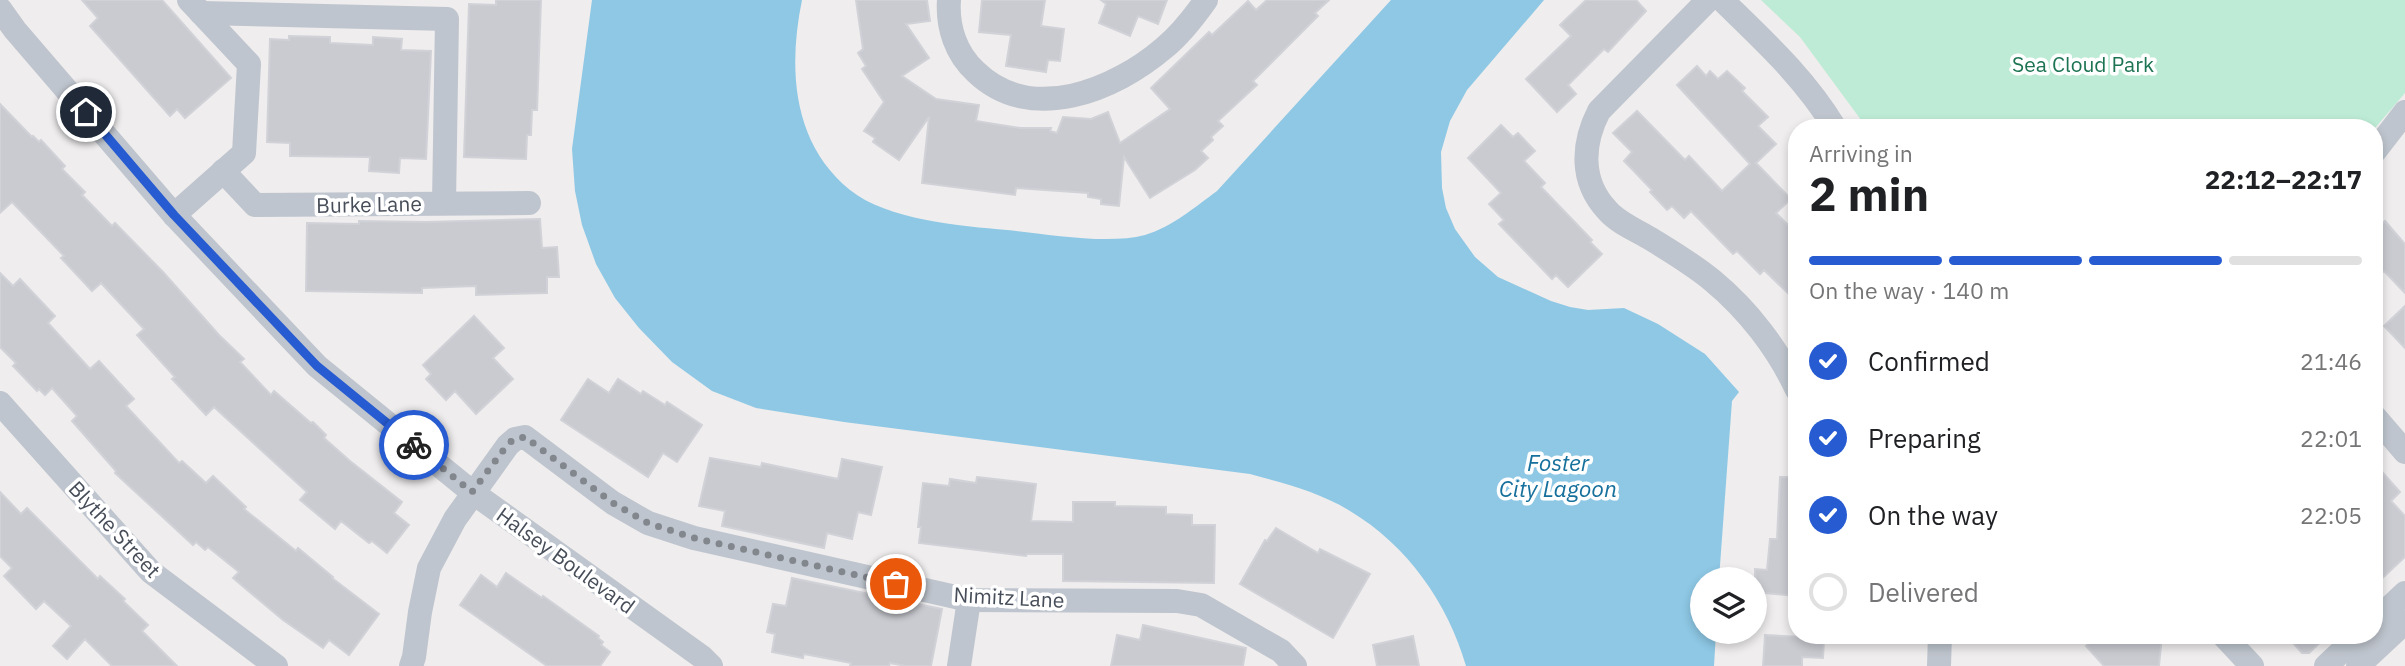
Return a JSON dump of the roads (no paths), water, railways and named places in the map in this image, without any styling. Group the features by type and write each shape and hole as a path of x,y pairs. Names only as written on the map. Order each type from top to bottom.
{"street":[{"path":"949,0 953,36 964,59 980,76 991,85 1021,98 1059,99 1100,88 1141,67 1167,46 1206,0"},
{"path":"1708,0 1599,111 1587,138 1585,152 1589,177 1599,200 1616,219 1687,262 1732,298 1775,350 1788,374"},
{"path":"1722,0 1786,62 1816,97 1829,119"},
{"path":"174,215 244,153 249,64 195,7"},
{"path":"195,7 447,19 444,203"},
{"name":"Halsey Boulevard","path":"0,9 8,26 174,215 317,366 472,492 711,666"},
{"path":"2383,141 2405,112"},
{"name":"Burke Lane","path":"223,172 255,205 529,203"},
{"name":"Blythe Street","path":"0,403 151,572 276,666"},
{"path":"2383,426 2405,452"},
{"name":"Nimitz Lane","path":"472,492 508,444 514,439 525,437 613,503 648,523 694,538 969,600 1177,600 1201,605 1281,651 1296,666"},
{"path":"411,666 429,569 472,492"},
{"path":"2383,614 2405,593"},
{"path":"959,666 969,600"},
{"path":"2383,643 2405,622"},
{"path":"1939,666 1940,644"},
{"path":"2231,644 2252,666"},
{"path":"2326,666 2349,644"},
{"path":"2358,666 2382,644"}],"water":[{"name":"Foster City Lagoon","path":"592,0 802,0 795,52 799,103 816,150 831,171 850,190 884,208 925,220 1058,236 1130,238 1165,227 1217,191 1391,0 1544,0 1467,90 1450,121 1441,152 1442,188 1446,208 1455,229 1475,257 1498,277 1570,307 1588,310 1624,308 1658,324 1705,354 1739,392 1732,401 1720,567 1690,567 1690,644 1715,644 1714,666 1466,666 1436,598 1407,558 1371,525 1338,504 1314,493 1250,474 844,422 756,408 712,391 672,362 615,298 596,264 582,225 575,191 572,149"}],"park label":[{"name":"Sea Cloud Park","path":"2083,64"}]}
